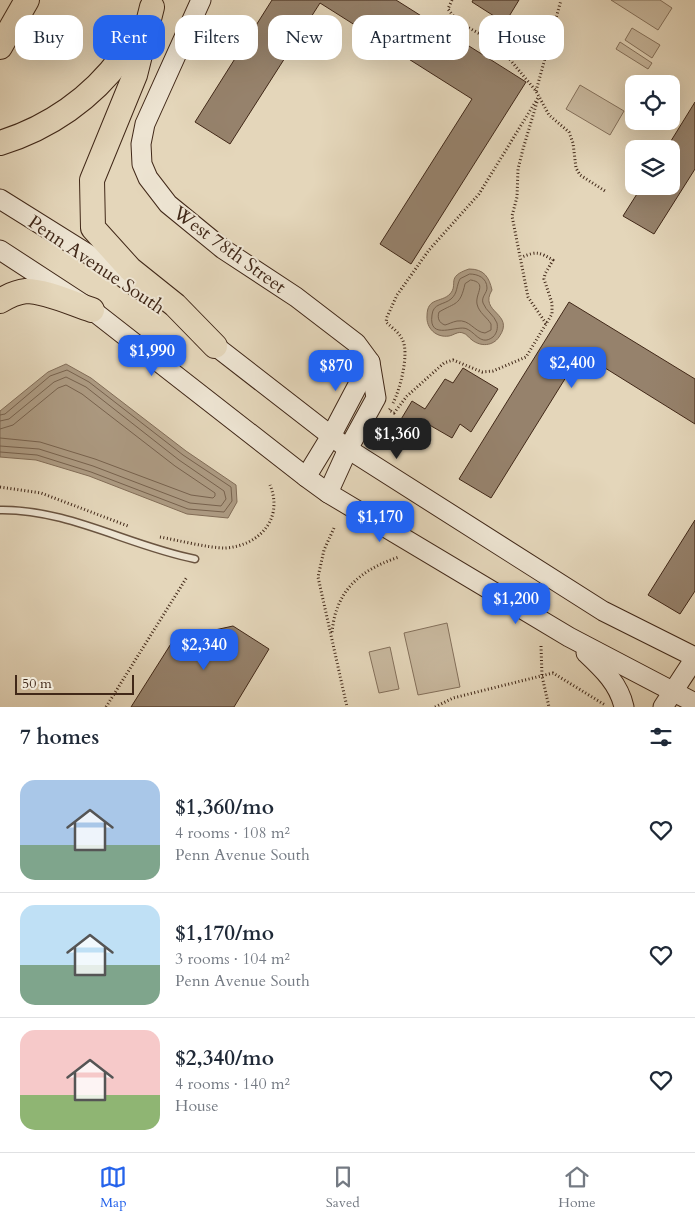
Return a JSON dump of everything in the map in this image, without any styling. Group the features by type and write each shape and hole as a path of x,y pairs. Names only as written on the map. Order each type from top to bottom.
{"highway":[{"path":"0,47 27,0"},
{"path":"0,143 46,124 79,103 102,81 123,56 153,4"},
{"path":"153,4 135,75 92,180 93,228 130,269 175,305 215,346"},
{"path":"0,301 11,294 27,291 50,295 92,310"}],"main road":[{"name":"West 78th Street","path":"201,0 145,124 141,144 142,164 148,178 168,204 223,248 296,297 356,343 370,362 376,398 348,449 328,493"},
{"name":"Penn Avenue South","path":"1,200 112,269 348,449 603,611 695,657"},
{"path":"0,250 92,310 328,493 569,637 668,699 695,703"},
{"path":"306,477 331,436 370,362"},
{"path":"569,637 606,672 615,685 624,707"},
{"path":"668,699 695,657"}],"lane":[{"path":"0,510 34,511 103,530 170,554 195,559"}],"path":[{"path":"452,0 448,9 451,15 458,22 493,41 536,91 549,115 569,132 573,143 576,168 580,175 605,191"},
{"path":"536,91 561,0"},
{"path":"539,96 518,169 517,197 512,216 522,257 528,297 547,325"},
{"path":"522,257 534,252 540,252 553,260 544,279 552,303 552,314 526,357 493,371 482,372 453,360 444,363 407,396 394,413 389,410 400,388 403,368 403,339 386,322 397,295 428,250 479,194 539,96"},
{"path":"154,536 224,548 252,540 269,524 273,516 274,496 270,485"},
{"path":"0,487 41,493 136,529"},
{"path":"334,528 324,550 318,578 347,707"},
{"path":"331,635 337,608 348,588 364,572 399,557"},
{"path":"106,707 187,577"},
{"path":"541,646 542,676 549,707"},
{"path":"435,707 448,700 486,689 553,673 608,707"},
{"path":"441,707 448,700"}],"shaded area":[{"path":"611,0 660,0 672,8 658,30"},
{"path":"632,28 660,45 652,58 625,40"},
{"path":"620,42 652,63 648,69 616,49"},
{"path":"580,85 624,111 610,135 566,109"},
{"path":"447,623 460,687 418,695 404,633"},
{"path":"390,647 399,689 379,693 369,652"}],"water":[{"path":"469,269 482,272 489,281 492,290 489,298 490,304 503,323 503,329 499,337 490,344 479,344 466,334 461,333 449,336 436,334 428,324 429,306 450,294 457,275"},
{"path":"66,364 91,378 186,451 236,485 237,502 228,518 187,514 89,476 36,460 0,457 0,411 48,372"}],"building":[{"path":"272,0 396,0 420,15 352,15 352,23 342,15 320,3 312,15 268,15 268,60 284,60 230,144 195,122 234,60 258,60 258,22"},
{"path":"473,0 519,0 510,15 492,15 472,2"},
{"path":"469,46 479,52 479,60 491,60 526,82 411,264 380,244 472,99 410,60 469,60"},
{"path":"695,102 695,169 680,193 680,140 672,140 678,130 680,130 680,126"},
{"path":"636,195 679,195 654,234 623,216"},
{"path":"569,302 695,379 695,424 581,353 491,498 459,479"},
{"path":"463,368 498,389 471,432 460,424 452,438 426,423 419,434 400,421 412,401 425,409 445,379 453,383"},
{"path":"695,520 695,591 680,614 648,595"},
{"path":"233,626 269,649 234,707 131,707 174,639"}]}
